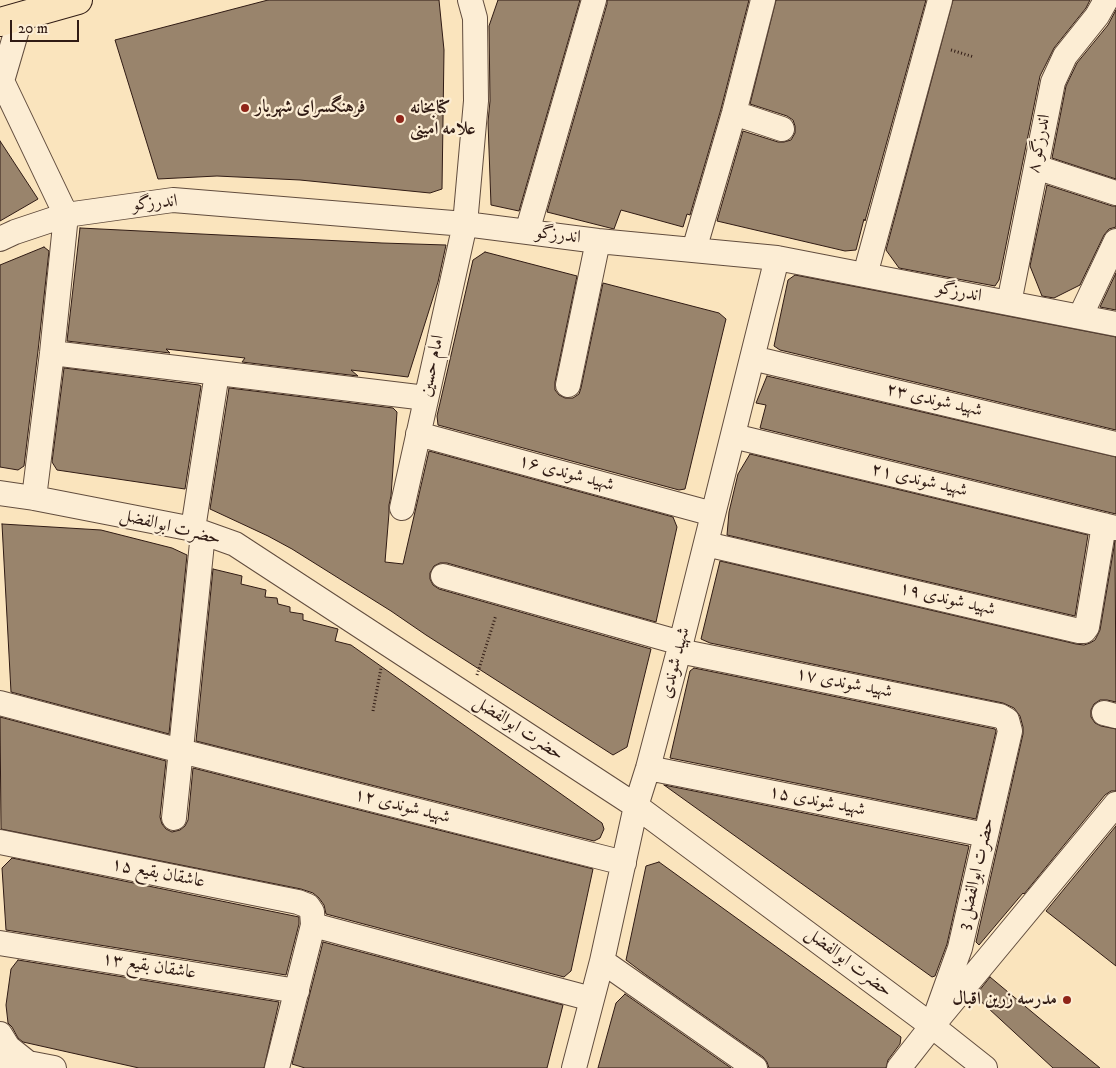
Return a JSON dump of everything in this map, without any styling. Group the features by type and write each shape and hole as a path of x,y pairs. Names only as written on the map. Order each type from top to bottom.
{"main road":[{"path":"10,19 78,0"}],"street":[{"name":"امام حسین","path":"402,508 465,224 476,101 475,18 470,0"},
{"path":"865,275 940,0"},
{"name":"اندرزگو ۸","path":"1008,303 1053,82 1065,56 1097,16 1106,0"},
{"path":"527,232 593,4"},
{"path":"694,250 734,113 761,10"},
{"path":"10,19 1,80 66,214 52,353 34,498"},
{"path":"734,113 782,128"},
{"path":"1036,167 1116,194"},
{"name":"اندرزگو","path":"0,239 66,214 173,200 465,224 598,241 777,258 1116,324"},
{"path":"568,385 598,241"},
{"path":"1080,317 1116,242"},
{"name":"شهید شوندی","path":"574,1068 602,961 636,806 680,647 777,258"},
{"path":"52,353 426,398"},
{"name":"شهید شوندی ۲۳","path":"752,358 1116,444"},
{"path":"174,818 198,531 217,373"},
{"name":"شهید شوندی ۱۶","path":"418,434 713,514"},
{"name":"شهید شوندی ۲۱","path":"733,436 1110,527"},
{"name":"حضرت ابوالفضل","path":"0,493 198,531 235,544 636,806 986,1068"},
{"name":"شهید شوندی ۱۹","path":"706,544 1079,631 1087,627 1110,527"},
{"name":"شهید شوندی ۱۷","path":"442,576 680,647 1000,716 1008,720"},
{"name":"شهید شوندی ۱۲","path":"0,703 181,751 624,863"},
{"name":"حضرت ابوالفضل 3","path":"932,1026 960,948 1010,731 1008,720"},
{"name":"شهید شوندی ۱۵","path":"648,768 986,835"},
{"path":"899,1068 1116,804"},
{"name":"عاشقان بقیع ۱۵","path":"0,842 298,902 308,906 313,918 592,999"},
{"path":"277,1068 313,918"},
{"name":"عاشقان بقیع ۱۳","path":"0,943 297,991"},
{"path":"960,948 983,966"},
{"path":"602,961 755,1068"},
{"path":"0,1034 8,1047 29,1065"},
{"path":"0,1061 54,1068"}],"path":[{"path":"470,698 503,593"},
{"path":"374,711 386,643"}],"building":[{"name":"فرهنگسرای شهریار","path":"268,0 439,0 444,50 442,189 430,193 300,180 217,176 158,179 115,40"},
{"path":"498,0 580,0 519,211 491,205 488,122 490,101 489,26"},
{"path":"607,0 749,0 721,109 690,215 687,214 683,227 621,210 614,229 547,212"},
{"path":"776,0 926,0 856,250 845,251 717,221 743,131 778,142 791,140 795,133 793,120 787,116 750,104"},
{"path":"953,0 1090,0 1086,8 1054,48 1040,76 999,280 995,286 899,268 886,250"},
{"path":"1116,10 1116,179 1052,158 1066,86 1077,63 1108,25"},
{"path":"0,141 38,199 0,221"},
{"path":"1047,185 1116,206 1116,227 1109,229 1104,235 1080,285 1054,298 1042,296 1030,266"},
{"path":"80,228 446,245 438,282 408,377 351,370 358,376 242,362 245,358 166,349 170,353 67,341"},
{"path":"44,247 49,251 38,351 24,466 18,470 0,467 0,265"},
{"path":"485,252 577,276 555,382 555,390 565,398 573,398 579,394 581,388 603,283 719,313 726,319 685,489 679,490 438,425 437,416 473,260"},
{"path":"1116,273 1116,310 1100,307"},
{"path":"795,275 1116,337 1116,430 780,350 774,346 788,280"},
{"path":"64,368 201,386 185,489 57,470 52,462"},
{"path":"767,376 1116,457 1116,514 760,428 766,405 756,403"},
{"path":"229,388 393,408 397,412 385,562 403,564 429,451 673,517 677,527 656,622 447,563 440,563 434,566 430,573 433,585 439,589 651,649 627,747 613,755 292,549 210,509"},
{"path":"750,454 1088,535 1075,616 727,535 729,512 738,474"},
{"path":"2,524 101,530 172,548 187,555 169,734 11,692"},
{"path":"1115,541 1116,702 1100,700 1094,704 1091,710 1091,717 1095,723 1101,726 1116,729 1116,791 1111,791 1105,795 1024,894 979,945 976,942 1023,734 1020,716 1014,708 1003,703 710,643 701,639 720,561 1084,645 1095,640 1100,630"},
{"path":"213,569 242,576 241,584 266,590 265,597 277,598 278,604 290,607 290,612 303,614 303,620 338,629 335,641 351,645 602,823 604,829 600,838 594,841 196,741"},
{"path":"694,668 995,729 976,819 670,758 690,671"},
{"path":"0,717 166,761 160,817 166,829 172,832 180,830 188,820 193,768 593,869 571,971 564,977 326,914 324,905 319,898 313,893 301,889 1,829"},
{"path":"664,785 969,846 947,944 935,976 932,977"},
{"path":"1116,826 1116,966 1046,911"},
{"path":"12,858 299,917 299,924 286,975 6,930 2,868"},
{"path":"659,862 901,1037 900,1044 888,1060 886,1068 769,1068 763,1057 626,960 646,866"},
{"path":"323,942 563,1005 547,1068 305,1068 292,1064"},
{"path":"18,960 279,1002 264,1068 139,1068 23,1042 8,1023 6,1005 11,969"},
{"path":"990,977 1100,1068 1053,1068 975,996"},
{"path":"625,994 731,1068 598,1068 616,1003"}],"place":[{"name":"فرهنگسرای شهریار","path":"245,108"},
{"name":"کتابخانه علامه امینی","path":"400,119"},
{"name":"مدرسه زرین اقبال","path":"1067,1000"}]}
